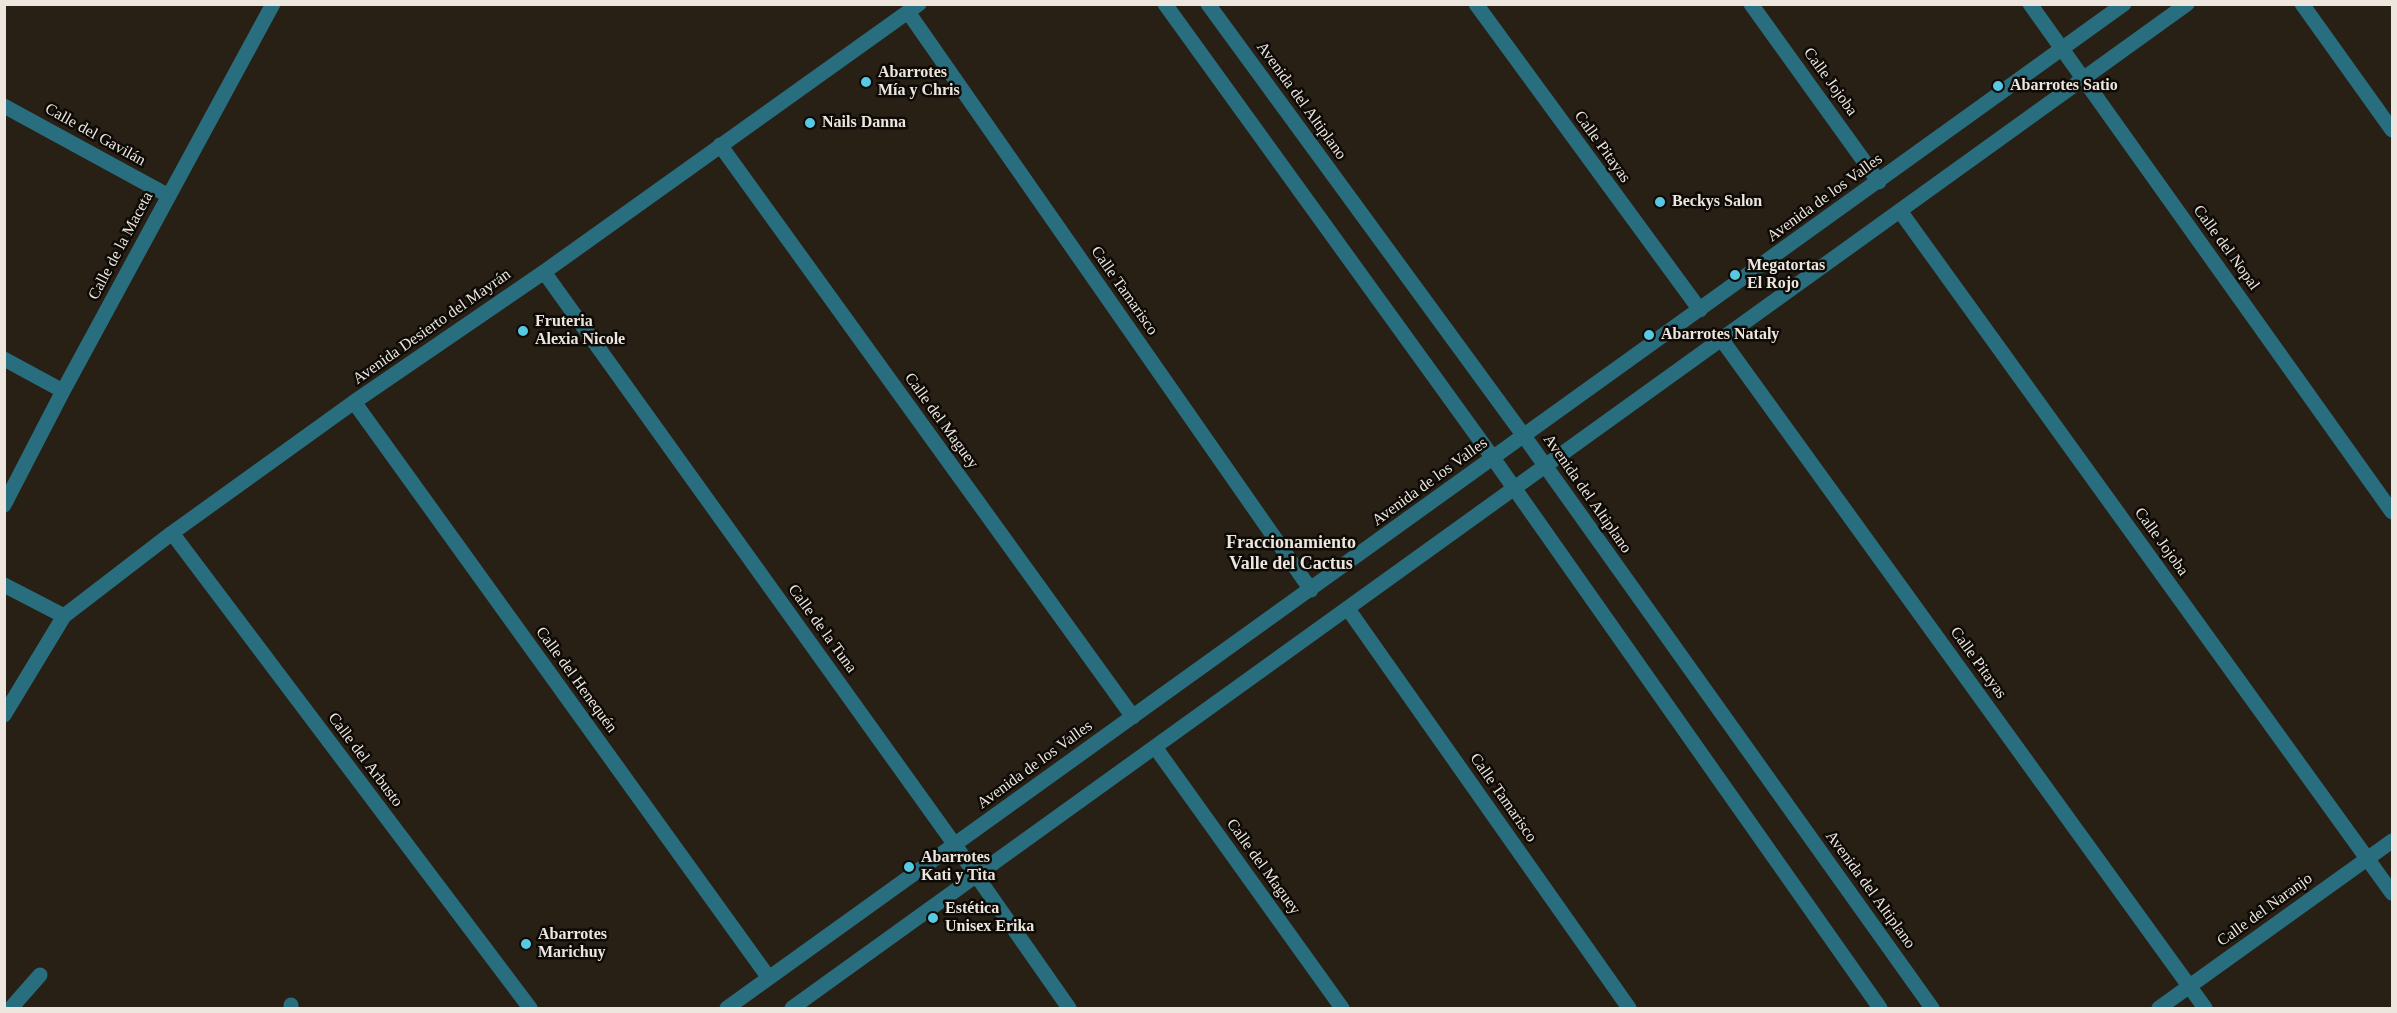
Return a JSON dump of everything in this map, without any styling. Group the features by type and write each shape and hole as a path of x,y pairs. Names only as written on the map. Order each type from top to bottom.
{"street":[{"name":"Calle de la Maceta","path":"4,505 63,391 273,4"},
{"path":"1165,4 1493,458 1880,1008"},
{"name":"Avenida del Altiplano","path":"1208,4 1524,436 1932,1008"},
{"name":"Calle Pitayas","path":"1476,4 1700,310"},
{"name":"Calle Jojoba","path":"1751,4 1879,182"},
{"name":"Calle del Nopal","path":"2030,4 2392,512"},
{"name":"Avenida de los Valles","path":"727,1008 2124,4"},
{"path":"794,1008 2187,4"},
{"path":"2302,4 2392,130"},
{"name":"Avenida Desierto del Mayrán","path":"4,715 64,616 172,533 354,402 544,272 913,8"},
{"name":"Calle Tamarisco","path":"913,8 1311,590"},
{"name":"Calle del Gavilán","path":"4,106 169,196"},
{"name":"Calle del Maguey","path":"720,145 1133,717"},
{"name":"Calle Jojoba","path":"1900,211 2392,893"},
{"name":"Calle de la Tuna","path":"544,272 955,845 1069,1008"},
{"name":"Calle Pitayas","path":"1722,339 2205,1008"},
{"path":"4,359 63,391"},
{"name":"Calle del Henequén","path":"354,402 769,978"},
{"name":"Calle del Arbusto","path":"172,533 530,1008"},
{"path":"4,585 64,616"},
{"name":"Calle Tamarisco","path":"1348,609 1629,1008"},
{"name":"Calle del Maguey","path":"1155,747 1342,1008"},
{"name":"Calle del Naranjo","path":"2159,1008 2392,842"},
{"path":"4,1004 10,1008 40,975"}],"place":[{"name":"Abarrotes Mía y Chris","path":"866,82"},
{"name":"Abarrotes Satio","path":"1998,86"},
{"name":"Nails Danna","path":"810,123"},
{"name":"Beckys Salon","path":"1660,202"},
{"name":"Megatortas El Rojo","path":"1735,275"},
{"name":"Fruteria Alexia Nicole","path":"523,331"},
{"name":"Abarrotes Nataly","path":"1649,335"},
{"name":"Abarrotes Kati y Tita","path":"909,867"},
{"name":"Estética Unisex Erika","path":"933,918"},
{"name":"Abarrotes Marichuy","path":"526,944"}],"district":[{"name":"Fraccionamiento Valle del Cactus","path":"1291,553"}]}
